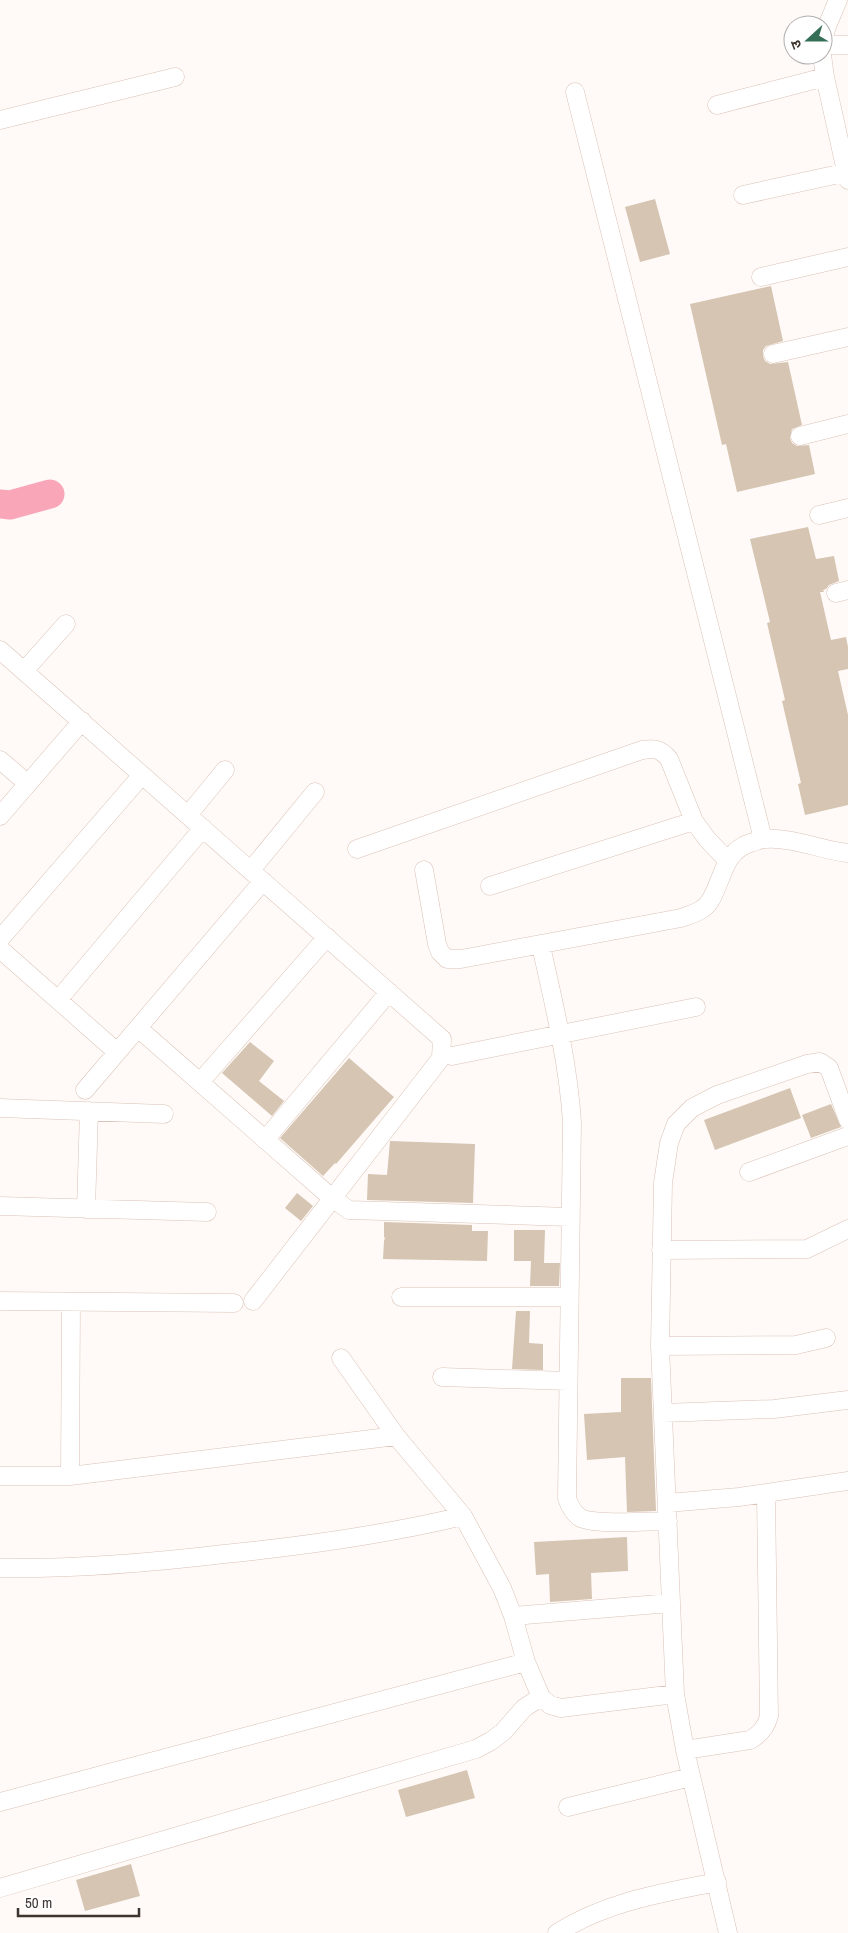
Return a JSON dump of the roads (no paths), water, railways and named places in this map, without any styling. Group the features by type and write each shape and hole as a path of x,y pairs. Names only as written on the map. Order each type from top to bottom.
{"street":[{"path":"832,15 838,0"},
{"path":"833,45 848,45"},
{"path":"743,195 847,174 823,65"},
{"path":"0,120 175,77"},
{"path":"717,105 825,77"},
{"path":"575,92 763,839"},
{"path":"761,277 848,257"},
{"path":"773,354 848,336"},
{"path":"800,436 848,424"},
{"path":"819,515 848,508"},
{"path":"24,671 66,624"},
{"path":"0,650 442,1039 442,1058 253,1301"},
{"path":"0,816 82,721"},
{"path":"357,849 642,750 653,748 663,751 669,759 694,821 707,839 727,860"},
{"path":"0,760 28,784"},
{"path":"188,815 225,770"},
{"path":"0,939 142,775"},
{"path":"85,1090 138,1028 257,876 315,792"},
{"path":"490,886 694,821"},
{"path":"58,1000 204,828"},
{"path":"424,870 440,952 447,959 461,959 540,946 681,918 701,911 710,902 727,860 743,846 763,839 784,840 848,853"},
{"path":"200,1082 327,937"},
{"path":"540,946 570,1087 572,1122 567,1498 571,1508 579,1517 592,1522 668,1521"},
{"path":"0,949 117,1052"},
{"path":"265,1140 389,992"},
{"path":"452,1056 696,1007"},
{"path":"138,1028 333,1199 349,1210 570,1217"},
{"path":"728,1933 685,1750 675,1694 660,1346 663,1183 669,1143 676,1124 692,1108 717,1095 807,1064 820,1062 829,1068 848,1120"},
{"path":"0,1108 164,1114"},
{"path":"86,1209 89,1111"},
{"path":"749,1172 848,1136"},
{"path":"0,1206 207,1212"},
{"path":"661,1250 807,1249 848,1229"},
{"path":"401,1297 569,1297"},
{"path":"0,1301 234,1303"},
{"path":"70,1476 71,1302"},
{"path":"660,1346 796,1345 826,1338"},
{"path":"341,1358 396,1436 463,1516 502,1588 513,1616 526,1662 541,1697 550,1705 561,1708 675,1694"},
{"path":"442,1377 568,1381"},
{"path":"663,1413 774,1409 848,1400"},
{"path":"0,1476 70,1476 396,1436"},
{"path":"667,1503 766,1494 848,1481"},
{"path":"685,1750 750,1740 762,1732 769,1716 766,1494"},
{"path":"0,1568 108,1565 305,1546 392,1532 463,1516"},
{"path":"513,1616 672,1604"},
{"path":"0,1802 526,1662"},
{"path":"0,1888 476,1748 491,1741 524,1708 541,1697"},
{"path":"568,1807 691,1777"},
{"path":"557,1933 579,1926 622,1902 717,1882"}],"waterway":[{"path":"0,504 10,505 50,494"}]}
